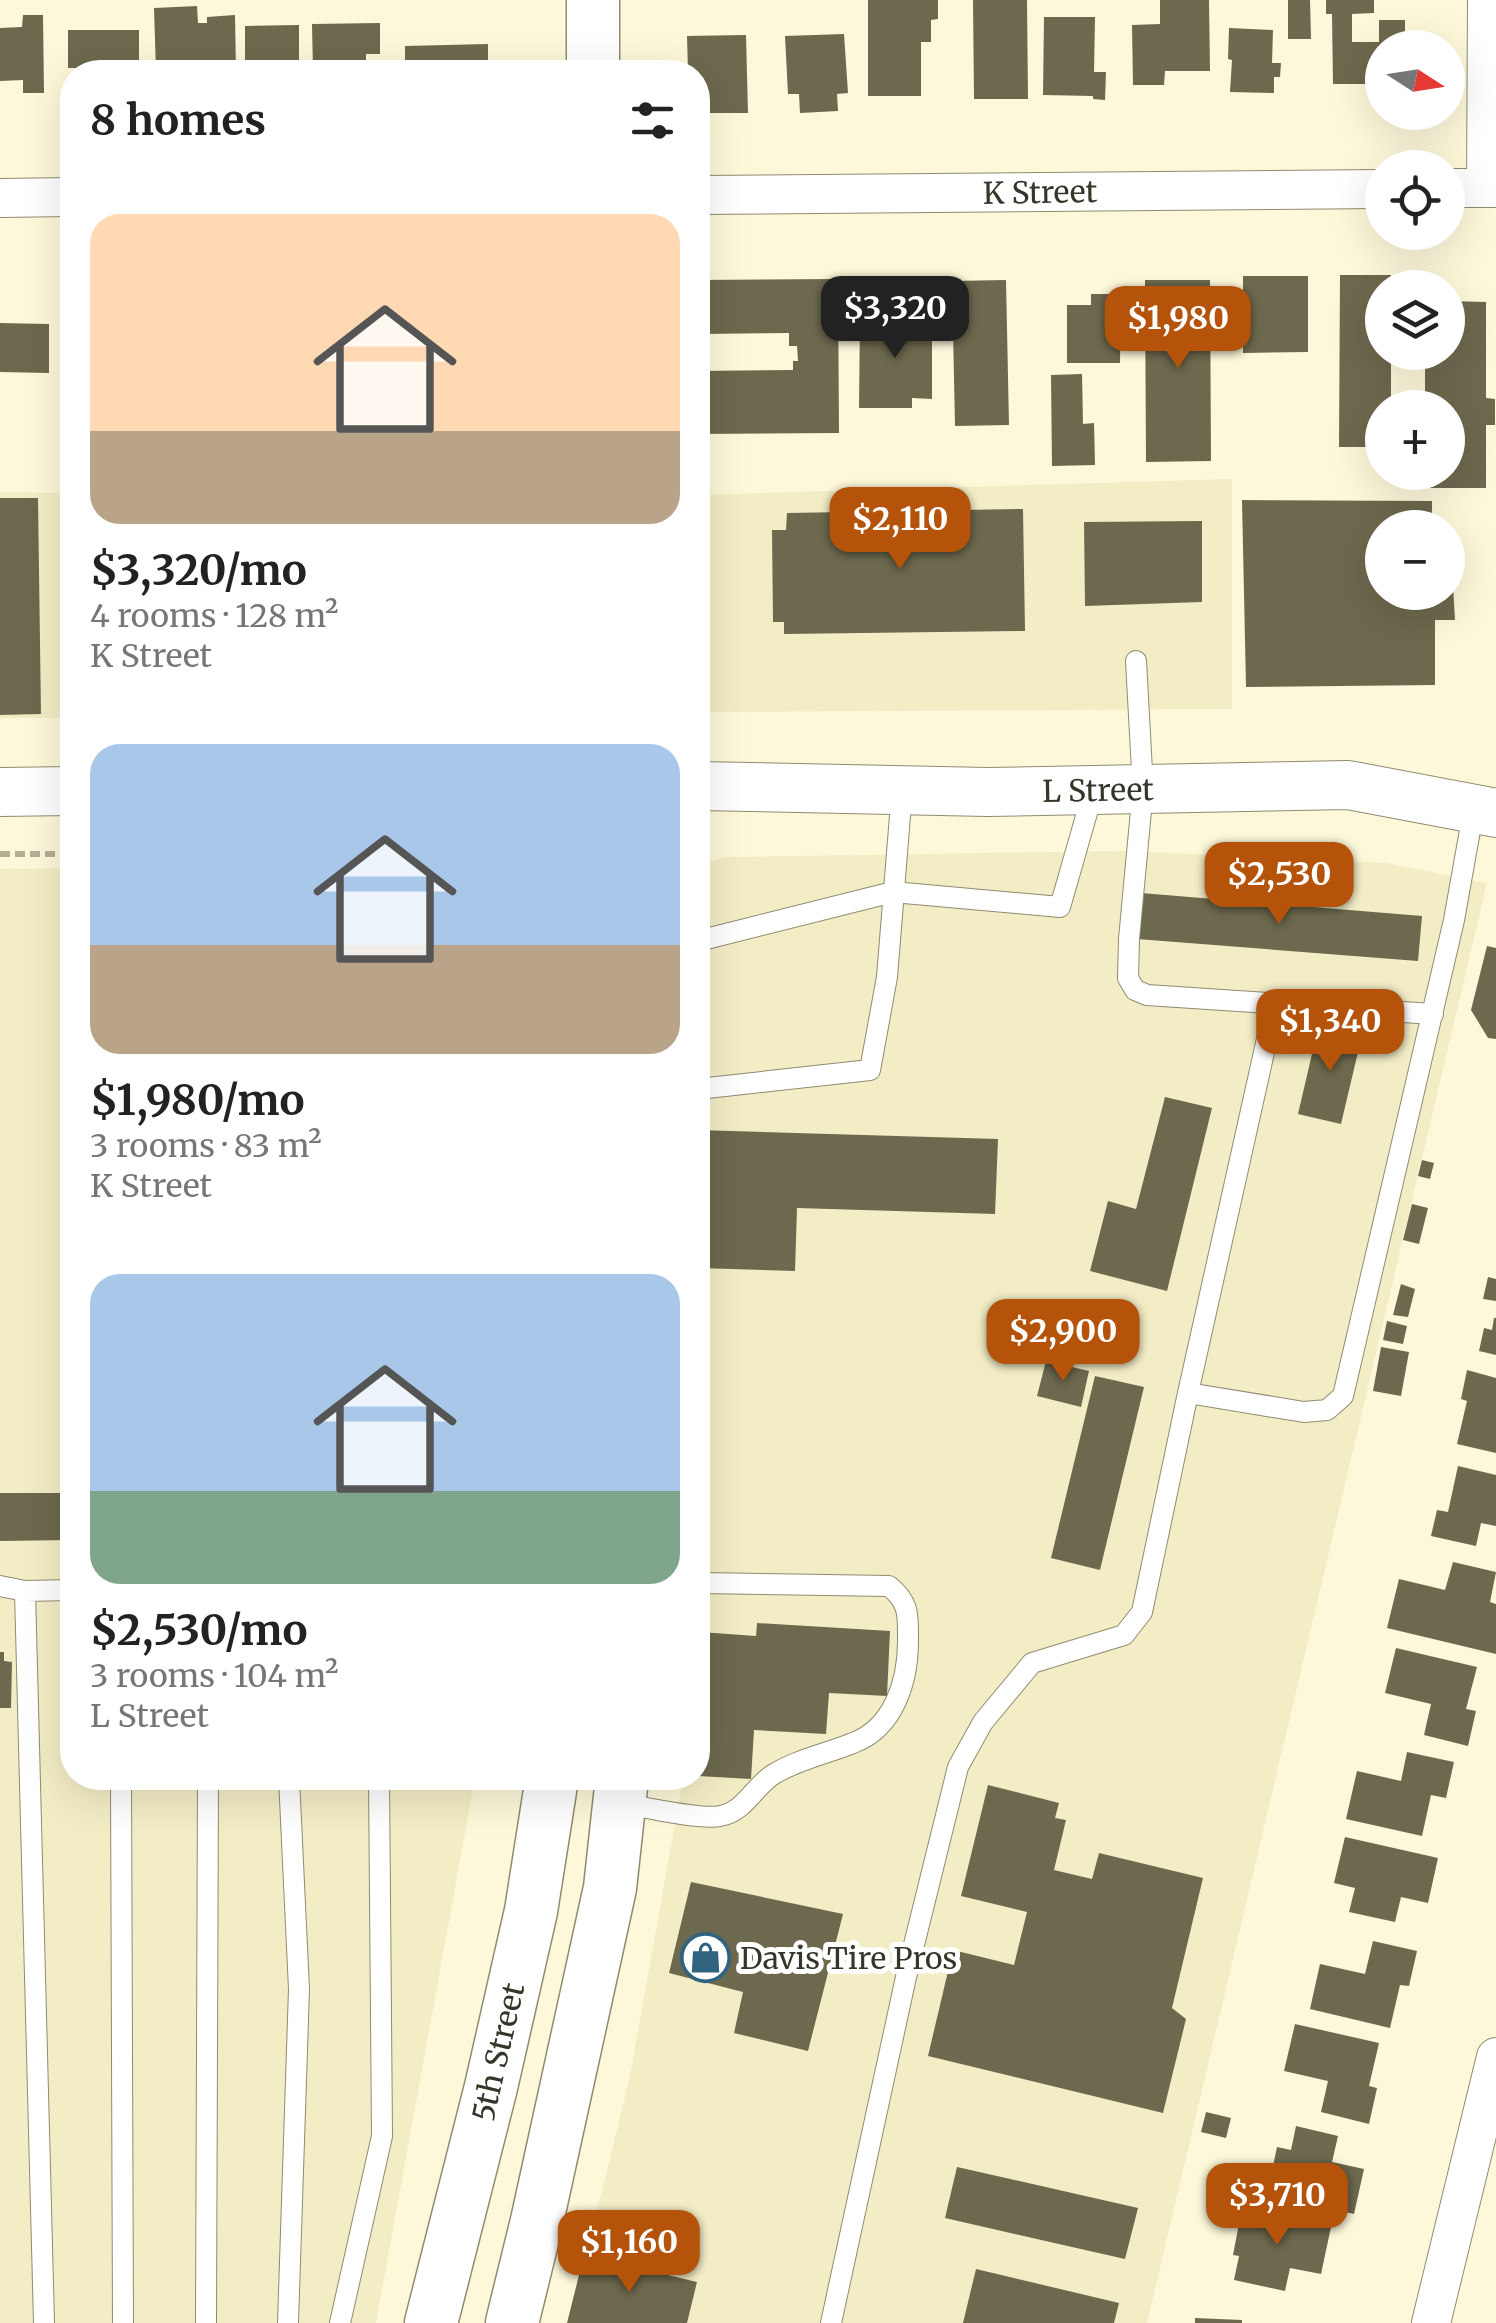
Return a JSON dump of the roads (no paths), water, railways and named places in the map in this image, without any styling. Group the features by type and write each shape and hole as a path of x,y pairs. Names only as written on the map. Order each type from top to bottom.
{"main road":[{"path":"592,0 593,60"},
{"name":"5th Street","path":"432,2323 532,1911 550,1790"},
{"path":"512,2323 610,1888 621,1790"}],"street":[{"path":"1465,188 1491,188 1486,0"},
{"name":"K Street","path":"710,195 1365,189"},
{"path":"0,198 60,197"},
{"name":"L Street","path":"710,786 988,792 1348,785 1485,811"},
{"path":"0,792 60,791"},
{"path":"1431,2323 1496,2057"}],"lane":[{"path":"1136,661 1143,789 1129,939 1128,978 1134,990 1147,995 1433,1014"},
{"path":"710,938 894,892 1060,907 1094,790"},
{"path":"710,1088 870,1070 886,977 902,791"},
{"path":"1188,1393 1304,1412 1327,1410 1344,1396 1454,920 1485,811"},
{"path":"831,2323 906,1977 958,1767 983,1722 1032,1663 1124,1635 1142,1612 1275,1003"},
{"path":"621,1790 717,1817 734,1812 768,1778 792,1763 858,1742 887,1718 901,1693 908,1654 908,1616 902,1597 889,1586 710,1583"},
{"path":"0,1586 25,1591 60,1590"},
{"path":"25,1591 44,2323"},
{"path":"122,1790 123,2323"},
{"path":"206,2323 208,1790"},
{"path":"288,2323 299,1989 290,1790"},
{"path":"340,2323 382,2136 379,1790"}],"place":[{"name":"Davis Tire Pros","path":"705,1958"}]}
